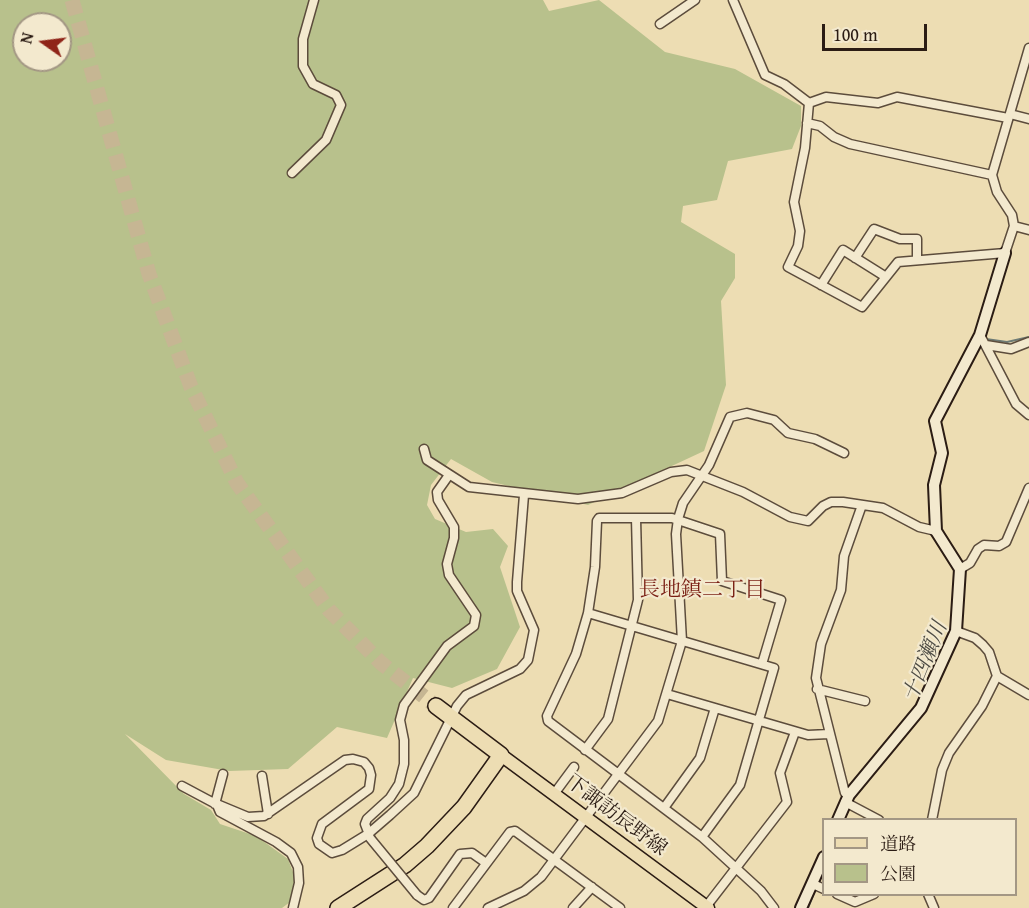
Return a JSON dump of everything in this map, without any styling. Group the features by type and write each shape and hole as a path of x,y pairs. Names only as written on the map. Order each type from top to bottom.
{"highway":[{"path":"338,908 402,866 464,799 500,754 436,706"}],"main road":[{"name":"下諏訪辰野線","path":"500,754 706,908"}],"street":[{"path":"292,173 326,140 341,105 336,95 313,84 303,66 303,39 314,0"},
{"path":"660,24 695,0"},
{"path":"733,0 765,75 784,84 809,103"},
{"path":"838,818 847,799 921,708 956,631 960,569 936,531 934,485 942,447 934,427 935,420 980,335 1014,226 1012,215 997,192 992,176 1029,48"},
{"path":"809,103 826,97 878,103 897,97 1029,119"},
{"path":"809,103 794,202 800,231 798,246 788,267 862,307 898,262 1005,253"},
{"path":"807,123 820,126 834,137 850,144 992,176"},
{"path":"1014,226 1029,230"},
{"path":"855,258 874,229 900,239 917,239 917,259"},
{"path":"821,285 843,250 886,277"},
{"path":"980,335 1016,404 1029,415"},
{"path":"986,345 1011,349 1029,342"},
{"path":"488,908 509,904 541,878 658,721 668,694 682,641 676,534 678,519 682,504 709,465 730,417 742,413 774,420 788,433 815,439 844,453"},
{"path":"424,449 427,460 469,487 559,499 603,497 622,493 671,472 687,470 800,519 808,520 831,502 883,508 919,527 936,531"},
{"path":"449,475 437,492 438,500 454,527 454,538 447,564 449,575 476,615 474,626 447,646 404,705 400,720 404,740 404,764 399,784 390,798 367,819 369,836 417,895 424,900 429,898 460,854 472,853 486,863"},
{"path":"960,569 969,563 978,549 984,545 999,546 1006,543 1029,488"},
{"path":"182,786 216,804 248,817 268,814 345,760 353,759 364,762 369,768 371,775 369,789 322,824 317,838 319,844 332,853 369,836 414,793 466,695 520,669 528,660 534,630 517,591 524,495"},
{"path":"862,505 844,556 841,590 821,644 816,671 817,689 847,799 877,818"},
{"path":"762,664 781,600 722,581 720,534 678,519 599,518 588,613 576,654 547,716 548,721 702,837 761,891 774,908"},
{"path":"585,750 608,719 639,600 636,518"},
{"path":"588,613 774,668 740,785 702,837"},
{"path":"956,631 975,638 983,645 997,676 1029,695"},
{"path":"932,818 942,770 949,753 982,706 997,676"},
{"path":"817,689 865,701"},
{"path":"668,694 795,732 808,735 829,734"},
{"path":"664,808 700,758 715,708"},
{"path":"706,908 787,802 780,773 795,732"},
{"path":"554,794 574,767"},
{"path":"223,774 216,804 220,812 276,842 291,853 298,867 299,883 293,908"},
{"path":"262,776 268,814"},
{"path":"453,908 510,831 515,831 620,908"},
{"path":"801,908 818,887 822,867"},
{"path":"573,908 592,887"},
{"path":"840,896 855,905 871,896"}],"green space":[{"path":"0,0 543,0 549,11 599,0 665,52 735,69 801,106 801,126 792,149 728,161 717,200 683,206 681,222 735,254 735,278 721,301 726,385 704,451 588,505 492,482 451,459 431,485 427,505 435,519 466,532 493,529 508,546 500,567 520,627 497,669 452,688 413,678 387,738 337,727 288,769 229,771 166,760 125,734 184,794 211,810 220,824 256,836 288,859 296,880 290,902 282,908 0,908"}],"waterway":[{"name":"十四瀬川","path":"986,339 1007,342 1029,337"},
{"name":"十四瀬川","path":"944,438 946,449"},
{"name":"十四瀬川","path":"808,908 816,888"}],"tunnel":[{"path":"72,0 149,274 191,387 237,483 329,610 381,663 436,706"}],"district":[{"name":"長地鎮二丁目","path":"702,591"}]}
